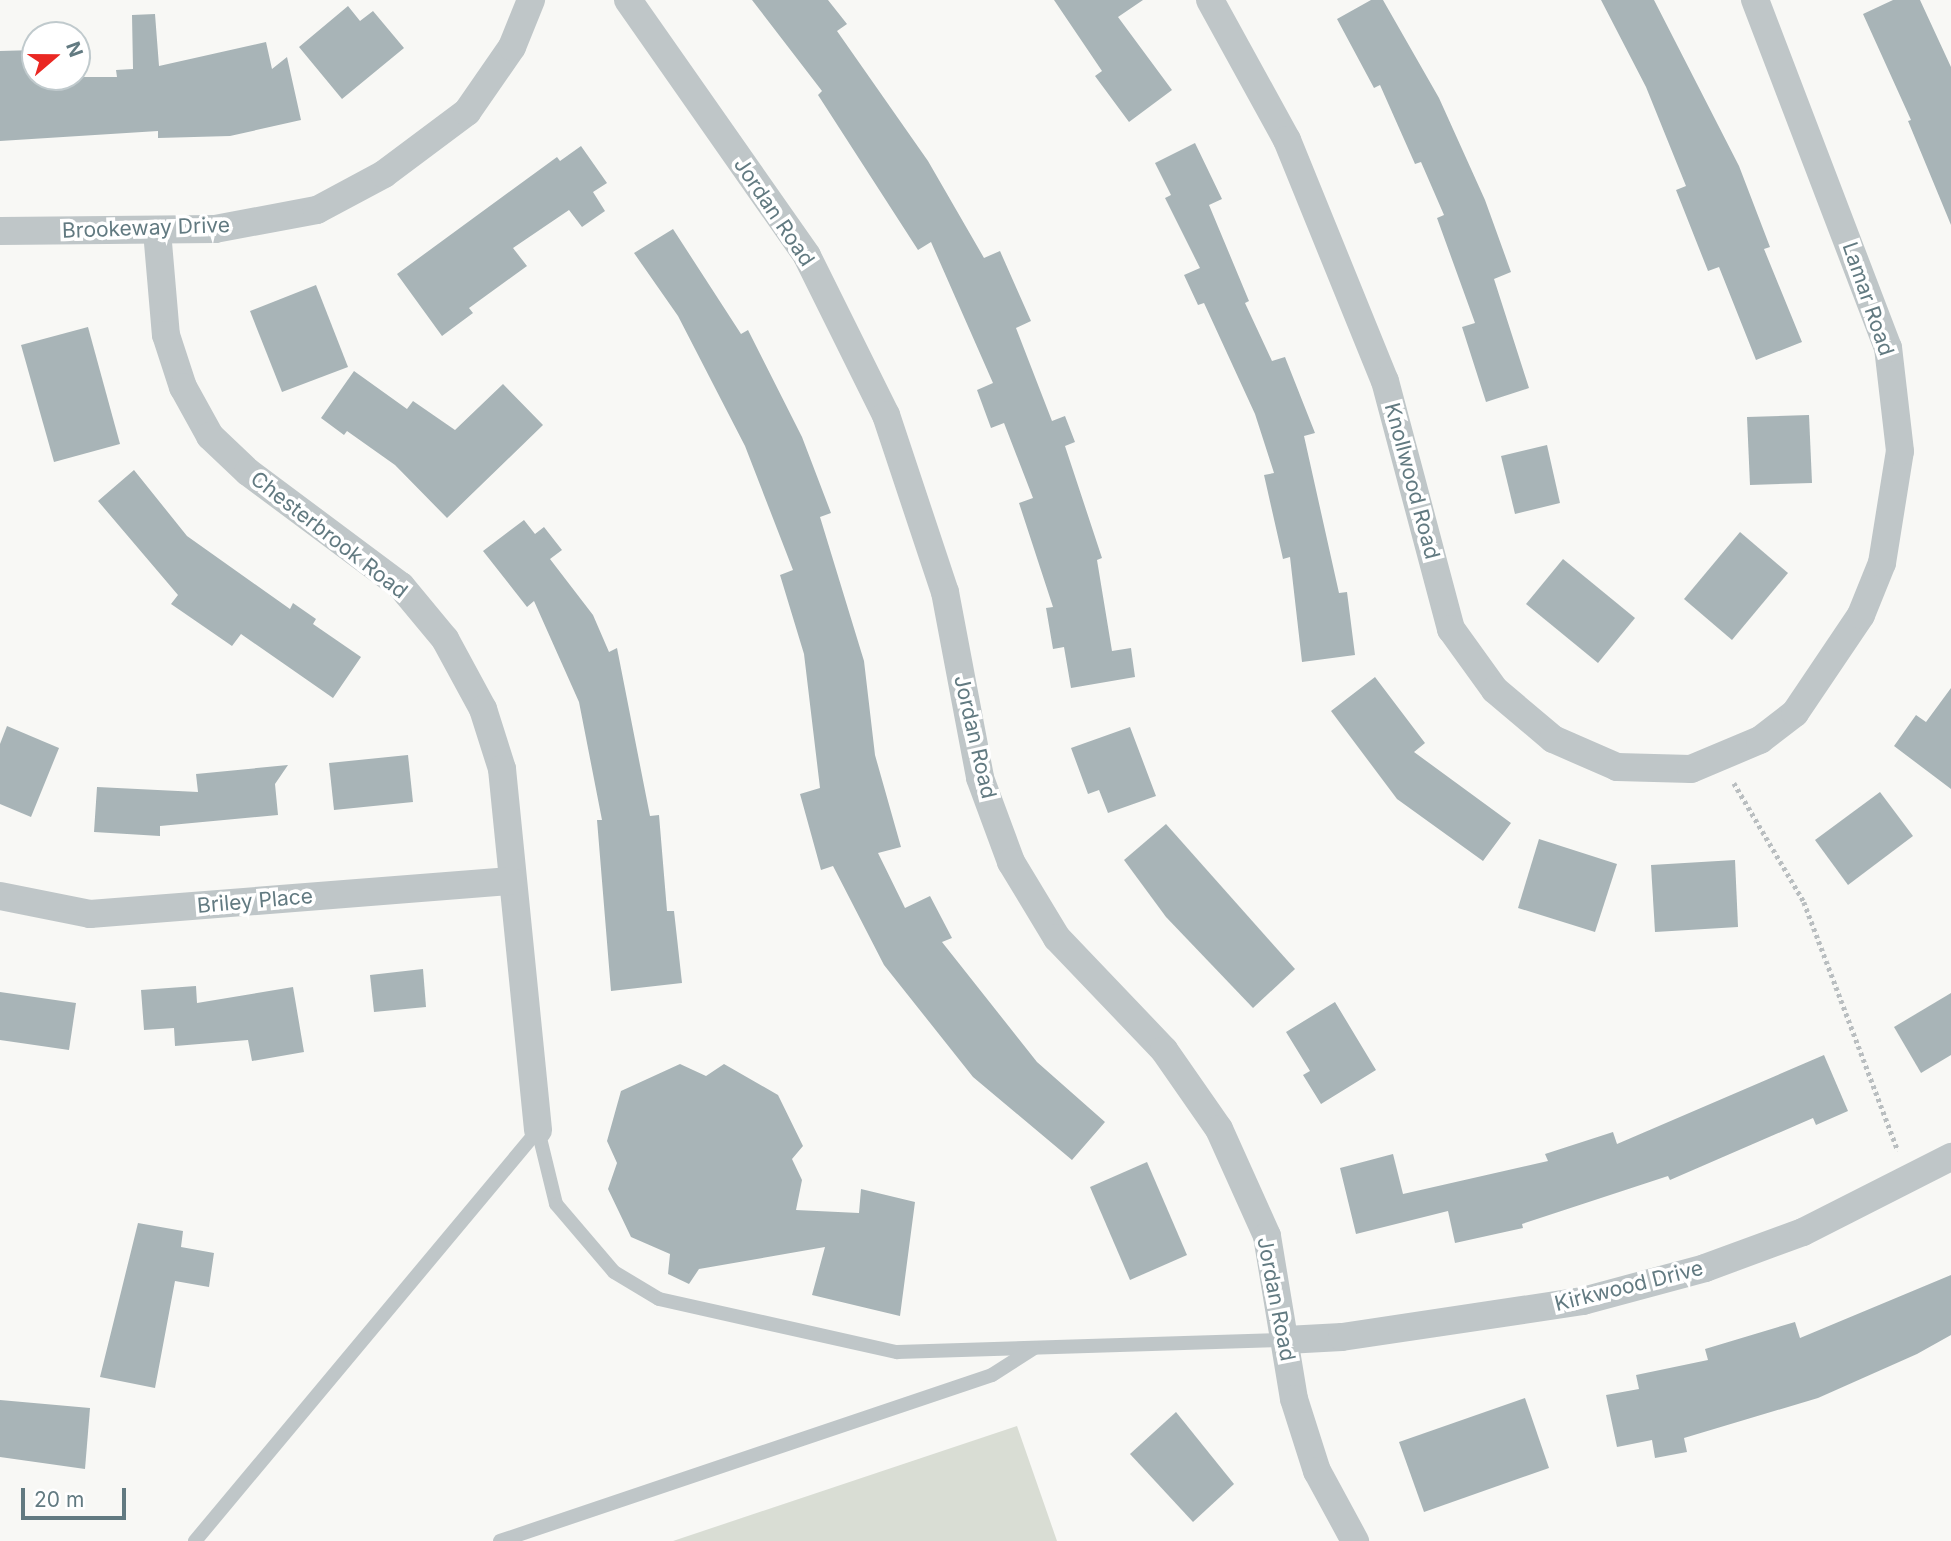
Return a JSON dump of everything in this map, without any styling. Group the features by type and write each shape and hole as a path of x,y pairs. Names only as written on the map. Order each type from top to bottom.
{"street":[{"name":"Brookeway Drive","path":"0,231 157,232 215,229 317,210 384,174 467,112 512,47 531,0"},
{"name":"Jordan Road","path":"628,0 807,256 886,415 946,592 980,778 1011,862 1057,937 1164,1049 1219,1129 1267,1236 1294,1399 1317,1471 1355,1541"},
{"name":"Knollwood Road","path":"1210,0 1287,140 1385,381 1451,629 1495,690 1553,739 1617,767 1691,769 1760,740"},
{"name":"Lamar Road","path":"1755,0 1888,348 1900,450 1882,564 1861,615 1795,713 1760,740"},
{"name":"Chesterbrook Road","path":"157,232 166,335 183,387 210,436 248,472 401,586 445,639 483,709 502,769 538,1130"},
{"name":"Briley Place","path":"0,895 90,914 512,881"},
{"name":"Kirkwood Drive","path":"1286,1340 1342,1338 1583,1301 1705,1268 1803,1233 1951,1157"}],"lane":[{"path":"538,1130 556,1204 614,1272 660,1299 897,1352 1286,1340"},
{"path":"195,1541 538,1130"},
{"path":"500,1541 992,1375 1034,1348"}],"path":[{"path":"1720,758 1804,902 1909,1179"}],"shaded area":[{"path":"1017,1426 1057,1541 673,1541"}],"building":[{"path":"752,0 828,0 847,24 837,31 928,161 984,258 1000,251 1031,321 1016,328 1052,421 1065,416 1075,442 1065,446 1102,558 1097,560 1112,651 1131,648 1135,677 1071,688 1064,647 1053,649 1046,608 1053,607 1019,503 1033,498 1004,423 991,428 977,390 993,383 931,242 918,250 818,95 822,91"},
{"path":"1054,0 1143,0 1118,17 1172,90 1129,122 1095,76 1102,71"},
{"path":"1371,0 1383,0 1439,98 1485,200 1511,272 1494,279 1529,388 1486,402 1462,327 1475,323 1437,218 1444,215 1421,162 1415,164 1380,85 1374,88 1337,19"},
{"path":"1601,0 1654,0 1739,166 1770,247 1764,249 1802,342 1756,360 1719,267 1708,271 1676,190 1686,186 1646,87"},
{"path":"1893,0 1920,0 1951,67 1951,225 1908,121 1911,120 1863,14"},
{"path":"348,6 360,21 373,11 404,48 342,99 299,47"},
{"path":"155,14 159,66 266,42 272,69 287,57 301,120 230,136 158,138 158,131 0,141 0,51 21,50 21,91 91,91 91,77 117,77 116,70 133,69 132,15"},
{"path":"1195,143 1222,199 1209,205 1249,301 1245,303 1272,361 1285,357 1315,433 1304,436 1339,593 1347,592 1355,655 1302,662 1290,557 1283,559 1264,475 1274,473 1255,414 1204,303 1198,305 1184,275 1200,268 1165,198 1171,195 1155,163"},
{"path":"581,146 607,183 593,192 605,211 582,227 569,210 513,248 527,266 469,308 473,313 442,336 397,274 557,157 560,161"},
{"path":"673,229 741,334 748,330 802,437 831,513 820,517 864,661 875,755 901,847 878,853 905,908 930,896 952,938 942,942 1037,1062 1105,1122 1072,1160 973,1077 884,965 833,866 821,870 800,794 820,788 804,654 780,575 793,570 745,446 678,316 634,253"},
{"path":"316,285 348,367 282,392 250,311"},
{"path":"88,327 120,444 54,462 21,345"},
{"path":"354,371 407,409 413,401 455,430 503,384 543,425 447,518 395,465 347,431 344,435 321,418"},
{"path":"1809,415 1812,483 1750,485 1747,417"},
{"path":"1547,445 1560,503 1515,514 1501,456"},
{"path":"134,470 187,536 290,609 293,603 316,619 313,624 361,657 333,698 241,634 232,646 171,604 178,595 98,501"},
{"path":"524,520 535,534 544,527 562,550 550,559 593,615 609,652 617,648 650,816 659,815 667,911 674,911 682,983 611,991 597,820 602,820 579,702 534,601 527,607 483,551"},
{"path":"1740,532 1788,573 1732,640 1684,599"},
{"path":"1563,559 1635,618 1598,663 1526,604"},
{"path":"1375,677 1425,743 1414,752 1511,823 1483,861 1397,799 1331,711"},
{"path":"1951,688 1951,789 1894,746 1916,715 1926,722"},
{"path":"7,726 59,748 31,817 0,804 0,744"},
{"path":"1130,727 1156,796 1108,813 1099,790 1088,794 1071,748"},
{"path":"408,755 413,802 334,810 329,763"},
{"path":"288,765 275,784 278,815 160,826 160,836 94,832 97,787 198,792 196,774"},
{"path":"1880,792 1913,836 1848,885 1815,840"},
{"path":"1166,824 1295,969 1253,1008 1166,917 1124,860"},
{"path":"1539,839 1617,864 1595,932 1518,908"},
{"path":"1735,860 1738,927 1655,932 1651,865"},
{"path":"423,969 426,1007 374,1012 370,975"},
{"path":"196,986 197,1003 293,987 304,1052 252,1061 248,1040 175,1046 174,1028 144,1030 141,990"},
{"path":"0,992 76,1003 69,1050 0,1040"},
{"path":"1951,993 1951,1055 1921,1073 1894,1027"},
{"path":"1335,1002 1376,1070 1321,1104 1303,1075 1310,1071 1286,1032"},
{"path":"1824,1055 1848,1111 1816,1125 1813,1118 1670,1180 1668,1176 1522,1224 1523,1228 1455,1243 1448,1211 1356,1234 1340,1168 1393,1154 1403,1194 1548,1161 1545,1154 1613,1132 1617,1144"},
{"path":"680,1064 706,1076 724,1064 778,1095 803,1146 792,1159 802,1180 796,1210 859,1213 861,1189 915,1202 900,1316 812,1295 825,1247 699,1269 689,1284 668,1274 670,1254 631,1237 608,1189 617,1163 607,1141 621,1091"},
{"path":"1147,1162 1187,1255 1130,1280 1090,1187"},
{"path":"138,1223 183,1231 181,1247 214,1253 209,1287 175,1281 155,1388 100,1377"},
{"path":"1951,1275 1951,1335 1917,1354 1818,1398 1684,1438 1687,1452 1655,1458 1652,1440 1617,1447 1606,1395 1639,1389 1636,1375 1708,1360 1705,1349 1795,1322 1800,1338"},
{"path":"1525,1398 1549,1468 1424,1512 1399,1442"},
{"path":"0,1400 90,1408 85,1469 0,1457"},
{"path":"1176,1412 1234,1484 1193,1522 1130,1454"}]}
